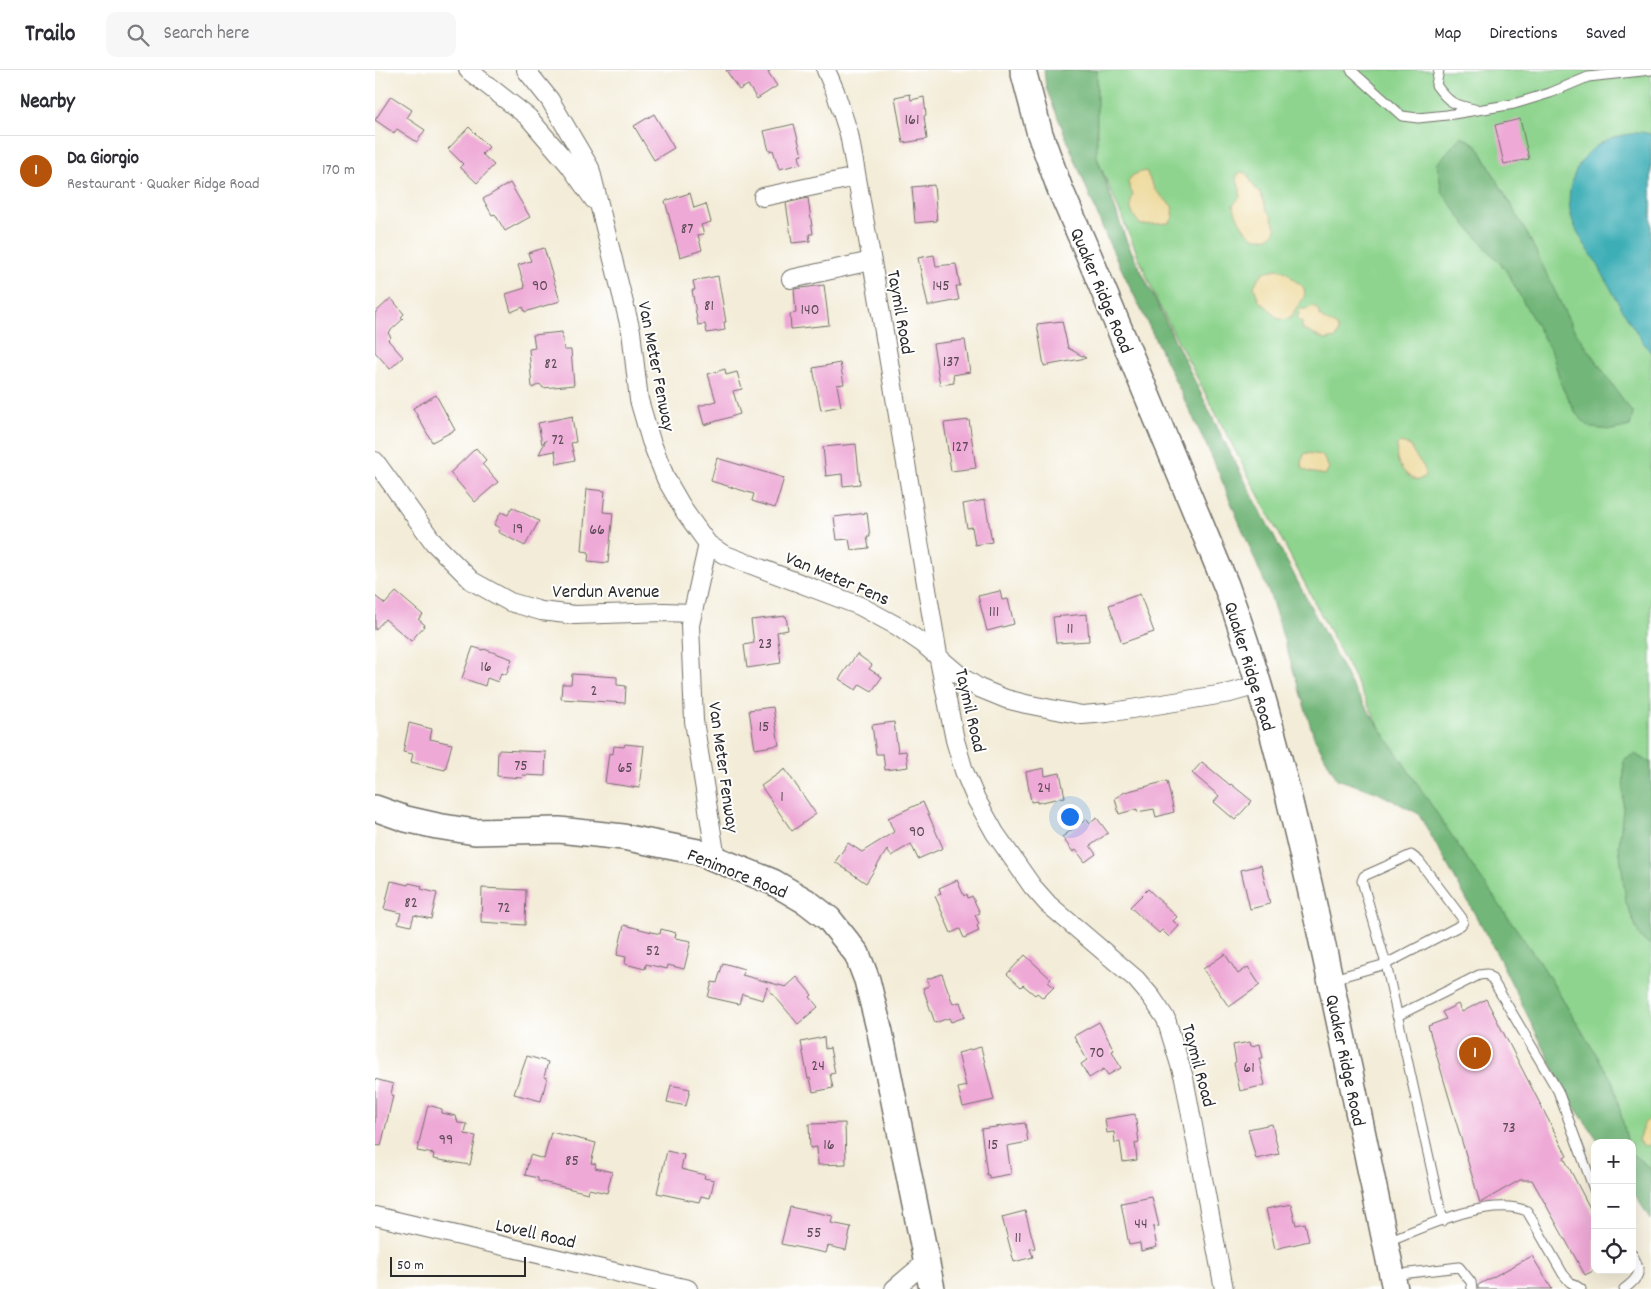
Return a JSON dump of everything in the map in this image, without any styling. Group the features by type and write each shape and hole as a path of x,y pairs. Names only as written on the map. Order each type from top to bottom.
{"street":[{"name":"Van Meter Fenway","path":"468,70 528,117 570,166 602,211 631,331 639,400 651,441 666,478 685,512 708,544 690,625 694,721 716,859"},
{"path":"526,70 550,100 590,168 602,211"},
{"name":"Taymil Road","path":"825,70 835,91 849,134 938,655 955,740 964,771 976,799 995,834 1015,864 1048,904 1136,979 1153,998 1166,1019 1184,1078 1224,1289"},
{"name":"Quaker Ridge Road","path":"1023,70 1040,134 1060,189 1226,585 1242,629 1291,804 1331,980 1393,1282"},
{"path":"763,197 856,177"},
{"path":"791,279 871,261"},
{"name":"Verdun Avenue","path":"375,461 434,544 472,581 510,602 541,611 575,615 692,612"},
{"name":"Van Meter Fens","path":"708,544 723,554 860,606 897,626 938,655 963,678 988,692 1006,699 1082,715 1107,713 1231,693 1258,685"},
{"name":"Fenimore Road","path":"375,808 429,824 475,832 559,830 623,837 698,852 773,882 807,902 829,919 857,954 867,980 880,1032 932,1289"},
{"name":"Lovell Road","path":"375,1216 688,1289"},
{"path":"894,1289 927,1261"}],"lane":[{"path":"1351,70 1401,116 1418,118 1514,104 1550,93 1588,77 1651,70"},
{"path":"1439,70 1436,85 1446,99 1461,106 1477,110"},
{"path":"1331,980 1386,964 1461,925 1463,922 1425,868 1411,855 1364,876 1362,880 1386,964 1443,1221"},
{"path":"1397,1016 1479,975 1487,974 1492,979 1557,1091 1592,1184"},
{"path":"1385,1242 1480,1209 1502,1206 1517,1207 1527,1210 1563,1274 1570,1282 1581,1289"},
{"path":"1624,1289 1637,1279 1639,1272 1636,1261"},
{"path":"1393,1282 1459,1267 1471,1282 1472,1289"}],"green space":[{"path":"1044,70 1097,70 1097,157 1126,240 1223,439 1352,686 1468,860 1543,967 1613,1082 1627,1139 1597,1139 1569,1099 1497,954 1419,814 1376,792 1337,779 1314,737 1271,598 1212,457 1108,241 1046,88"},
{"path":"1060,70 1651,70 1651,1187 1636,1162 1636,1139 1623,1139 1383,733 1158,303"},
{"path":"1461,136 1477,145 1530,239 1571,325 1633,414 1630,426 1612,430 1591,428 1576,414 1562,387 1552,353 1505,269 1466,225 1442,192 1437,164"},
{"path":"1635,754 1651,762 1651,945 1641,939 1626,903 1619,846 1623,809 1624,759"},
{"path":"1636,1157 1651,1169 1651,1220 1636,1196"}],"sand":[{"path":"1146,171 1155,190 1172,206 1174,217 1169,223 1141,225 1133,214 1131,202 1133,194 1128,182 1133,176"},
{"path":"1242,172 1247,174 1261,194 1267,211 1271,215 1276,230 1269,236 1257,238 1252,236 1243,227 1237,216 1233,205 1240,197 1240,189 1236,178"},
{"path":"1277,269 1288,274 1305,291 1305,295 1293,315 1285,320 1277,318 1259,301 1254,287 1264,272"},
{"path":"1312,306 1317,309 1322,318 1337,328 1338,334 1336,338 1325,340 1302,329 1302,322 1297,319 1300,309 1308,309"},
{"path":"1400,443 1411,446 1414,454 1423,466 1425,476 1419,480 1408,476 1400,466 1397,458 1397,445"},
{"path":"1305,453 1322,455 1329,468 1325,475 1303,469 1301,462"},
{"path":"1651,1119 1651,1144 1645,1146 1638,1140 1644,1124"}],"water":[{"path":"1641,132 1651,134 1651,353 1629,321 1578,233 1573,222 1569,197 1575,172 1590,152 1612,138"}],"building":[{"path":"726,70 771,70 768,72 777,86 757,99 748,85 739,90"},
{"path":"910,94 911,100 924,97 927,139 903,143 895,97"},
{"path":"391,96 412,110 407,118 425,130 417,142 397,129 394,133 375,120"},
{"path":"654,114 674,148 654,160 634,126"},
{"path":"1520,119 1529,159 1504,164 1495,125"},
{"path":"794,124 802,155 799,156 801,164 779,169 773,150 769,151 764,131"},
{"path":"469,127 489,147 482,154 494,165 477,183 460,167 463,164 448,149"},
{"path":"510,183 530,217 505,231 495,214 492,215 483,199"},
{"path":"934,185 937,221 915,223 912,187"},
{"path":"690,193 694,208 706,204 711,222 701,225 704,234 698,235 702,250 680,257 665,201"},
{"path":"808,198 813,234 809,234 810,241 792,243 786,203"},
{"path":"544,248 560,301 525,312 523,307 511,312 506,294 525,288 518,265 531,261 528,253"},
{"path":"934,255 936,266 956,264 960,286 956,286 959,300 928,306 918,258"},
{"path":"718,276 726,322 724,322 725,330 707,333 705,324 698,325 692,290 695,290 693,281"},
{"path":"824,285 829,325 791,329 790,314 796,313 794,289"},
{"path":"391,298 404,314 401,317 403,319 388,333 391,337 388,340 403,357 390,369 375,352 375,313"},
{"path":"1062,321 1068,348 1086,358 1044,366 1037,324"},
{"path":"562,332 564,350 571,350 574,385 543,388 540,384 532,388 529,349 535,348 533,335"},
{"path":"965,340 970,372 953,375 954,383 940,385 933,344"},
{"path":"840,363 844,384 837,385 841,406 821,410 813,368"},
{"path":"725,369 726,375 737,372 742,389 733,391 740,414 704,425 699,406 716,401 708,374"},
{"path":"436,395 455,430 432,442 413,408"},
{"path":"573,416 576,442 571,443 575,460 557,464 555,451 539,454 546,440 542,444 538,423"},
{"path":"969,420 976,468 951,471 944,423"},
{"path":"856,444 860,484 843,486 842,474 826,476 823,447"},
{"path":"476,448 486,460 482,464 498,482 475,502 450,473"},
{"path":"717,458 784,478 775,508 752,501 754,494 711,481"},
{"path":"587,489 605,491 603,512 613,513 608,563 588,561 589,552 582,551"},
{"path":"985,500 992,542 975,545 972,527 967,528 963,504"},
{"path":"512,507 539,521 525,546 498,532 500,528 494,525 501,512 508,515"},
{"path":"867,513 870,537 867,537 869,548 851,550 849,539 837,540 834,517"},
{"path":"1000,591 1002,600 1008,599 1014,624 987,631 978,596"},
{"path":"396,592 423,615 418,619 425,625 411,641 385,619 375,630 375,596 385,604"},
{"path":"1140,594 1154,632 1122,643 1109,605"},
{"path":"1087,614 1089,641 1056,643 1053,617"},
{"path":"786,616 788,630 777,632 781,663 747,668 744,645 754,643 751,620"},
{"path":"473,647 512,659 506,675 501,673 498,682 487,678 485,686 462,678"},
{"path":"857,654 872,665 869,669 882,677 872,691 860,684 856,690 839,679"},
{"path":"572,674 617,677 617,685 626,686 625,703 561,699 562,684 571,684"},
{"path":"773,707 779,745 755,749 749,710"},
{"path":"894,722 898,752 906,751 908,767 885,770 883,754 876,754 872,725"},
{"path":"409,723 432,729 430,739 452,744 445,770 411,762 413,754 403,752"},
{"path":"625,744 644,746 639,788 605,783 609,753 613,754 614,746 624,747"},
{"path":"498,750 546,752 545,776 523,775 522,778 497,776"},
{"path":"1202,762 1252,801 1235,820 1214,802 1219,796 1192,773"},
{"path":"1044,768 1045,776 1060,773 1065,797 1037,803 1037,801 1031,802 1026,772"},
{"path":"785,769 816,814 792,831 761,786"},
{"path":"1167,781 1174,812 1156,817 1154,809 1137,812 1137,809 1119,814 1115,798 1125,792"},
{"path":"923,802 943,848 918,859 911,844 891,856 887,850 866,883 835,862 848,843 862,852 894,832 888,818"},
{"path":"1097,818 1108,833 1090,846 1096,854 1085,862 1076,850 1073,852 1062,837 1087,819 1090,823"},
{"path":"1261,865 1270,904 1250,909 1241,870"},
{"path":"957,880 964,896 967,894 968,898 972,896 980,913 975,915 979,924 977,925 979,931 964,938 960,929 951,933 935,896 941,894 939,888"},
{"path":"391,881 422,886 421,889 437,893 431,919 414,915 411,926 398,923 401,913 384,909"},
{"path":"482,888 526,890 525,925 481,922"},
{"path":"1148,889 1177,917 1173,921 1179,926 1169,937 1162,930 1159,933 1130,907"},
{"path":"624,925 660,934 661,929 676,933 675,938 691,941 684,969 668,965 667,969 646,964 645,969 625,964 626,957 617,955"},
{"path":"1225,954 1238,974 1248,967 1260,985 1229,1007 1203,969"},
{"path":"1025,955 1051,979 1048,982 1054,987 1043,998 1037,993 1035,995 1023,985 1021,987 1007,974"},
{"path":"723,963 744,969 742,975 786,987 797,977 812,995 810,997 818,1007 798,1024 767,987 763,1000 742,994 739,1004 708,997 712,982 717,983"},
{"path":"942,974 953,1004 960,1002 965,1017 951,1022 949,1018 935,1023 923,988 929,986 927,979"},
{"path":"1486,999 1567,1156 1564,1158 1591,1210 1591,1272 1585,1275 1532,1180 1520,1180 1480,1203 1428,1026 1446,1019 1442,1012 1458,1004 1462,1012"},
{"path":"1099,1022 1121,1068 1108,1075 1104,1069 1089,1078 1081,1064 1087,1060 1074,1036"},
{"path":"824,1037 825,1049 830,1048 835,1073 830,1074 833,1088 813,1092 810,1078 808,1079 801,1042"},
{"path":"1250,1042 1251,1046 1260,1044 1263,1058 1259,1058 1265,1085 1240,1091 1234,1063 1236,1062 1233,1045"},
{"path":"981,1047 994,1100 963,1107 958,1088 966,1086 958,1053"},
{"path":"527,1056 548,1062 544,1077 547,1078 541,1101 514,1094"},
{"path":"375,1079 393,1084 391,1095 393,1096 381,1146 375,1145"},
{"path":"671,1085 690,1089 686,1106 667,1102"},
{"path":"428,1105 442,1109 442,1113 456,1116 458,1123 467,1124 465,1134 476,1136 470,1165 433,1159 434,1154 417,1151"},
{"path":"1135,1114 1139,1142 1135,1143 1137,1160 1123,1162 1120,1142 1115,1143 1114,1132 1107,1133 1105,1119"},
{"path":"845,1123 846,1164 818,1165 817,1147 810,1148 809,1124"},
{"path":"1025,1123 1028,1142 1007,1146 1011,1174 989,1178 981,1129"},
{"path":"1272,1124 1279,1154 1256,1159 1248,1129"},
{"path":"551,1132 596,1143 591,1163 596,1164 595,1168 612,1172 607,1193 589,1189 588,1193 538,1181 538,1178 525,1175 530,1155 544,1159"},
{"path":"667,1151 684,1155 681,1169 705,1175 704,1178 714,1180 710,1198 701,1196 699,1202 657,1193"},
{"path":"1152,1197 1159,1226 1153,1227 1157,1247 1141,1251 1140,1243 1129,1245 1121,1203"},
{"path":"1291,1204 1296,1225 1305,1223 1309,1241 1275,1249 1266,1209"},
{"path":"790,1207 833,1216 831,1223 851,1227 846,1250 828,1246 826,1253 781,1244"},
{"path":"1025,1211 1035,1248 1030,1249 1033,1257 1014,1262 1002,1217"},
{"path":"1532,1256 1552,1289 1478,1289 1478,1285"}],"place":[{"name":"Da Giorgio","path":"1475,1053"}]}
